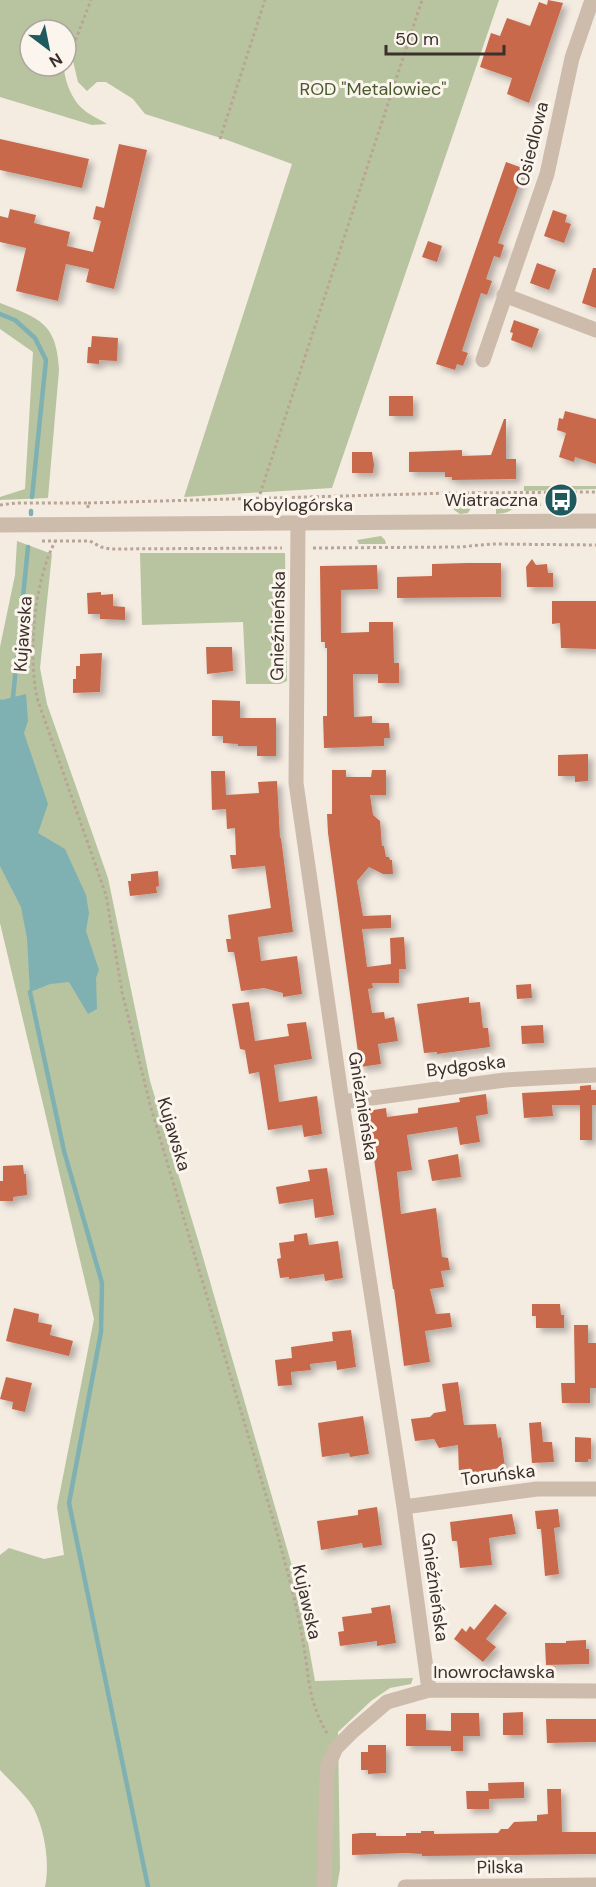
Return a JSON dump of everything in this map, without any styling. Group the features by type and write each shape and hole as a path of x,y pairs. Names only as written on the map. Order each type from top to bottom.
{"street":[{"name":"Osiedlowa","path":"483,360 547,174 572,58 592,0"},
{"path":"504,295 596,330"},
{"name":"Kobylogórska","path":"0,525 596,521"},
{"name":"Gnieźnieńska","path":"298,524 296,783 404,1507 429,1690"},
{"name":"Bydgoska","path":"342,1102 505,1080 596,1075"},
{"name":"Toruńska","path":"404,1507 537,1490 596,1489"},
{"name":"Inowrocławska","path":"324,1887 327,1768 336,1748 387,1702 429,1690 596,1691"},
{"name":"Pilska","path":"405,1887 596,1885"}],"path":[{"path":"78,34 91,0"},
{"path":"220,139 265,0"},
{"path":"260,494 422,0"},
{"path":"88,503 596,492"},
{"name":"Kujawska","path":"64,525 47,557 40,581 33,664 37,698 106,895 122,992 151,1108 276,1529 302,1634 309,1691 317,1716 336,1748"},
{"path":"90,541 110,549 450,547 503,543 596,545"}],"green space":[{"name":"ROD \"Metalowiec\"","path":"0,0 499,0 332,488 184,497 292,164 145,114 133,99 106,82 97,82 87,91 77,78 78,18 18,18 18,78 66,78 72,95 79,105 107,124 92,125 0,97"},
{"path":"0,303 25,313 43,324 50,332 57,354 59,370 48,498 0,500 0,497 25,489 33,352 0,329"},
{"path":"524,486 596,486 596,489 524,491"},
{"path":"472,496 468,513 460,514 454,510 453,497"},
{"path":"498,496 516,496 513,508 508,512 496,514"},
{"path":"523,496 537,497 541,506 526,507"},
{"path":"381,536 386,544 359,544 357,540"},
{"path":"17,541 52,554 40,668 47,704 108,878 150,1081 298,1587 315,1681 413,1678 411,1684 390,1688 371,1701 338,1732 340,1869 337,1887 45,1887 47,1858 38,1818 28,1799 0,1770 0,1555 9,1548 44,1559 64,1555 57,1507 94,1319 0,923 0,647 15,575"},
{"path":"140,553 285,553 287,681 280,684 246,684 243,622 142,625"}],"water":[{"path":"26,694 28,721 24,733 48,804 38,833 65,849 86,895 89,913 86,931 99,970 96,978 97,1009 88,1014 69,982 50,984 30,992 27,938 21,907 0,866 0,699"}],"building":[{"path":"548,0 563,3 529,103 507,94 512,78 480,67 491,33 500,36 507,18 530,26 539,2 547,5"},
{"path":"0,139 89,159 82,188 0,170"},
{"path":"119,144 147,150 114,289 86,282 89,269 66,264 58,301 16,291 26,248 0,242 0,216 8,218 10,209 36,215 34,223 70,232 67,246 93,252 101,221 93,219 96,206 104,208"},
{"path":"506,162 525,169 498,243 504,245 500,258 494,256 486,279 492,281 487,295 481,293 462,351 468,353 463,366 457,364 455,370 436,364"},
{"path":"553,210 567,215 565,222 571,224 564,243 544,236"},
{"path":"428,241 442,246 437,262 422,257"},
{"path":"537,263 556,270 549,290 530,283"},
{"path":"593,268 596,268 596,308 582,303"},
{"path":"514,320 539,329 532,348 511,340 513,333 510,332"},
{"path":"92,336 118,338 117,361 99,360 99,364 87,363 88,347 91,347"},
{"path":"389,396 413,396 413,416 389,416"},
{"path":"565,411 596,419 596,464 575,457 574,462 559,457 566,433 557,430 559,418 563,419"},
{"path":"504,419 506,419 506,459 516,459 516,479 452,480 452,477 445,477 445,472 409,472 409,452 462,450 462,456 491,455"},
{"path":"352,452 372,452 373,473 352,473"},
{"path":"532,559 536,565 547,564 548,573 553,573 553,587 527,587 526,567"},
{"path":"501,563 501,597 397,598 397,577 432,576 432,564"},
{"path":"377,565 378,589 341,590 341,633 369,632 369,622 393,622 394,663 399,663 399,683 378,683 378,674 353,674 354,717 372,716 372,723 389,723 390,738 384,738 384,746 324,748 323,716 327,716 327,648 325,648 325,642 321,642 320,566"},
{"path":"101,592 101,595 113,594 113,606 125,607 125,620 100,619 100,614 88,614 87,593"},
{"path":"552,601 596,601 596,649 561,648 560,623 552,624"},
{"path":"206,647 232,647 233,671 207,674"},
{"path":"102,653 100,692 73,693 73,679 76,679 76,666 80,666 80,654"},
{"path":"212,700 240,701 240,718 276,718 276,756 257,756 257,746 223,743 223,736 212,736"},
{"path":"588,754 588,781 575,782 575,776 558,776 558,755"},
{"path":"332,770 346,770 346,777 371,777 372,770 386,770 386,795 370,795 373,815 380,821 382,846 384,846 386,857 392,860 393,874 383,874 369,867 357,881 363,916 391,915 391,928 362,929 367,967 391,964 390,938 404,937 406,969 399,969 399,983 372,983 373,988 368,989 372,1013 384,1012 385,1019 394,1017 398,1041 378,1044 381,1064 360,1067 328,833 327,814 332,814"},
{"path":"211,771 225,771 226,795 259,793 258,782 277,781 280,838 293,932 258,937 261,961 297,956 302,994 283,997 283,993 264,988 241,991 234,952 228,952 226,939 231,939 228,915 271,908 265,866 232,869 230,855 236,855 235,828 227,829 226,809 212,810"},
{"path":"158,871 157,893 130,896 128,881 131,881 131,874"},
{"path":"531,984 532,998 517,999 516,985"},
{"path":"469,997 469,1003 480,1002 483,1028 488,1028 490,1047 437,1054 437,1052 424,1053 417,1004"},
{"path":"249,1002 255,1041 289,1036 287,1024 306,1022 312,1059 274,1065 279,1102 317,1096 322,1134 304,1137 302,1125 268,1130 259,1072 249,1074 245,1050 240,1049 232,1004"},
{"path":"543,1025 544,1043 522,1044 521,1026"},
{"path":"591,1085 591,1090 596,1090 596,1105 592,1105 592,1140 580,1140 580,1105 552,1105 553,1116 524,1118 522,1093 580,1090 580,1086"},
{"path":"486,1094 488,1114 476,1116 480,1142 460,1145 457,1127 407,1135 412,1170 397,1172 401,1214 436,1208 442,1257 448,1258 450,1270 441,1271 444,1287 430,1289 436,1314 450,1313 452,1327 425,1331 430,1362 404,1366 367,1111 386,1108 387,1117 418,1113 418,1108 460,1102 459,1098"},
{"path":"458,1154 461,1177 432,1181 428,1160"},
{"path":"23,1165 27,1195 13,1197 13,1201 0,1201 3,1166"},
{"path":"327,1168 334,1215 315,1218 313,1199 279,1204 276,1187 310,1181 308,1170"},
{"path":"307,1233 309,1245 338,1241 343,1278 325,1281 324,1274 289,1279 289,1277 280,1278 277,1259 281,1258 279,1243 294,1241 294,1235"},
{"path":"532,1304 560,1304 561,1315 564,1315 564,1328 536,1328 536,1316 532,1316"},
{"path":"14,1308 39,1314 38,1322 52,1325 50,1335 73,1341 69,1356 6,1341"},
{"path":"574,1325 588,1325 588,1343 596,1343 596,1388 590,1388 590,1403 562,1403 561,1383 575,1383"},
{"path":"351,1330 356,1367 337,1370 336,1361 310,1364 311,1370 291,1372 292,1385 278,1386 275,1360 292,1358 291,1347 333,1341 332,1332"},
{"path":"6,1377 32,1383 25,1412 12,1409 13,1402 0,1399"},
{"path":"458,1382 464,1425 496,1424 498,1438 501,1437 505,1467 476,1472 476,1474 459,1474 458,1445 439,1448 434,1439 415,1441 411,1419 430,1417 434,1413 446,1411 442,1384"},
{"path":"363,1416 369,1454 350,1457 349,1453 322,1457 318,1423"},
{"path":"541,1422 543,1442 552,1442 554,1462 532,1463 529,1423"},
{"path":"575,1437 591,1438 591,1459 588,1459 588,1462 575,1462"},
{"path":"377,1507 382,1545 363,1548 362,1543 321,1550 317,1521 358,1515 358,1510"},
{"path":"558,1509 560,1527 554,1528 559,1574 545,1576 541,1529 537,1529 535,1511"},
{"path":"512,1514 516,1534 489,1538 492,1565 460,1568 457,1541 452,1541 450,1522"},
{"path":"495,1604 507,1613 486,1639 496,1647 483,1662 454,1639 462,1628 466,1632 470,1626 474,1630"},
{"path":"390,1605 396,1643 377,1646 377,1641 340,1646 338,1632 344,1631 342,1617 372,1613 371,1608"},
{"path":"586,1640 586,1649 589,1649 589,1664 546,1665 545,1643"},
{"path":"523,1712 523,1735 503,1735 503,1713"},
{"path":"451,1713 479,1713 480,1736 463,1736 463,1751 451,1751 451,1746 406,1746 406,1714 426,1714 426,1730 451,1731"},
{"path":"546,1719 596,1719 596,1742 547,1743"},
{"path":"368,1745 386,1745 386,1773 368,1774 368,1770 361,1770 361,1752 368,1752"},
{"path":"524,1782 524,1798 489,1799 488,1783"},
{"path":"547,1789 561,1789 562,1832 596,1832 596,1854 352,1855 352,1834 376,1833 376,1836 406,1836 406,1833 421,1833 421,1831 434,1831 434,1834 498,1833 501,1829 508,1829 514,1822 537,1821 537,1815 548,1814"},
{"path":"466,1791 489,1791 489,1809 467,1809"}],"waterway":[{"path":"0,314 15,320 35,338 46,360 32,497"},
{"path":"13,697 28,547"},
{"path":"30,992 64,1151 102,1283 101,1332 69,1503 148,1887"}],"place":[{"name":"Wiatraczna","path":"561,500"}]}
